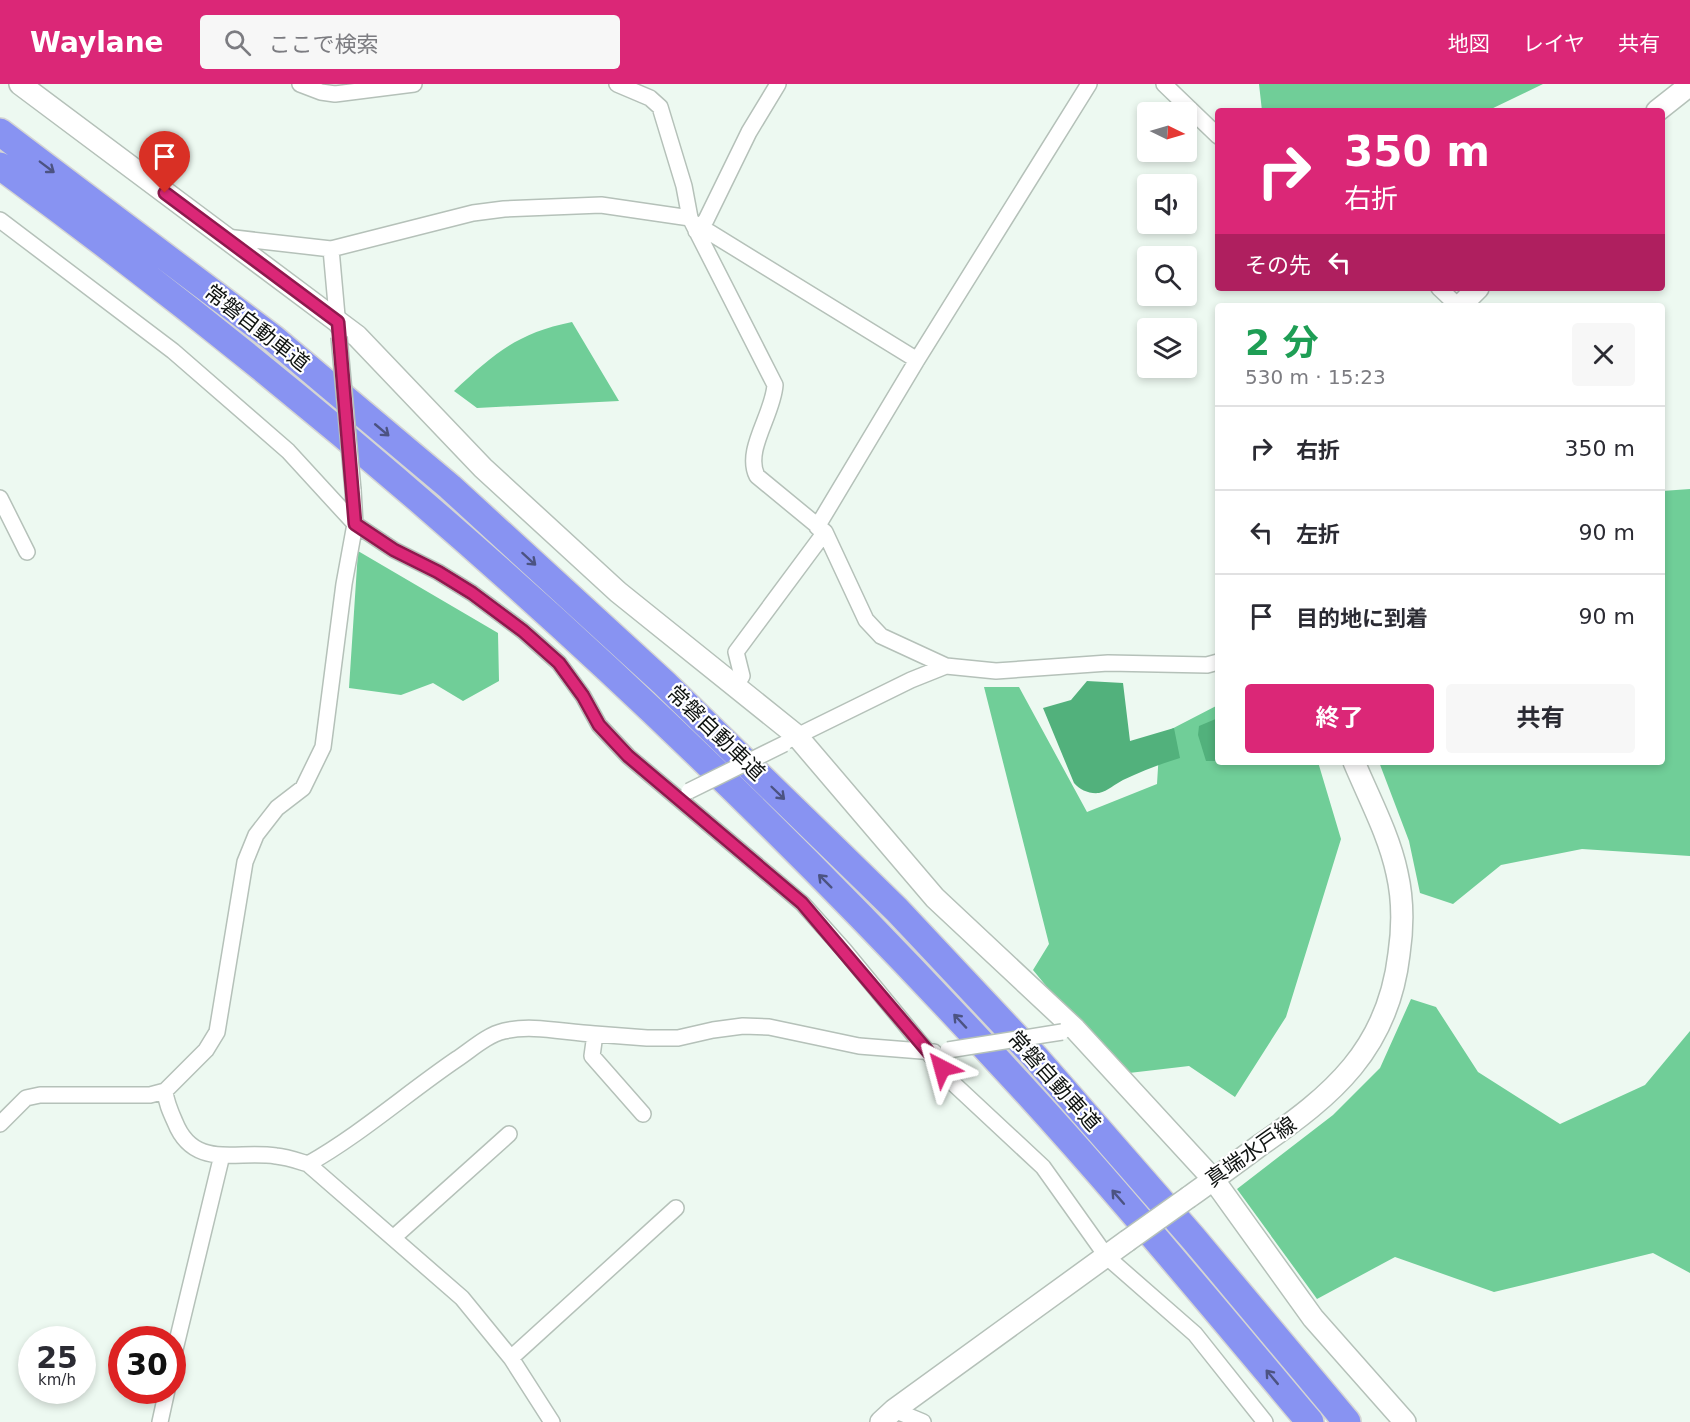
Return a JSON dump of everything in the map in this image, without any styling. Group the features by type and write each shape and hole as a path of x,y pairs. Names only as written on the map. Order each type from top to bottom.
{"highway":[{"name":"常磐自動車道","path":"0,132 274,339 450,487 688,707 897,910 1035,1057 1193,1238 1347,1422"},
{"name":"常磐自動車道","path":"0,166 86,229 250,357 429,509 646,706 867,923 1001,1064 1167,1253 1310,1422"}],"street":[{"path":"20,84 222,236 338,329 357,336 483,468 609,585 735,687 790,740 936,898 1214,1179 1313,1318 1405,1422"},
{"path":"300,84 321,92 335,94 414,84"},
{"path":"616,84 650,98 660,107 693,224 775,385 774,399 753,453 752,466 758,477 821,530 866,620 881,636 946,666 996,671 1108,663 1208,665 1215,663"},
{"path":"693,224 706,220 749,132 778,84"},
{"path":"735,687 742,676 736,652 821,530 917,360 1089,84"},
{"path":"1164,84 1215,133"},
{"path":"1661,108 1690,85"},
{"path":"222,236 331,249 473,213 504,209 601,204 624,206 678,218 709,232 917,360"},
{"path":"0,220 173,351 288,451 355,524 394,550 438,572 472,593 523,631 559,663 583,696 599,725 613,741 683,796 802,903 955,1084 1043,1167 1107,1257 1195,1334 1265,1422"},
{"path":"3,1118 26,1098 40,1095 150,1095 165,1091 206,1050 217,1032 245,862 256,835 277,808 303,788 323,747 344,584 355,524 331,249"},
{"path":"1442,291 1456,303"},
{"path":"1462,303 1475,291"},
{"path":"0,498 27,552"},
{"path":"683,796 911,680 946,666"},
{"name":"真端水戸線","path":"888,1416 1302,1116 1332,1091 1355,1065 1378,1030 1390,998 1397,973 1401,940 1401,896 1397,872 1390,849 1355,765"},
{"path":"308,1164 369,1124 439,1071 489,1037 505,1031 532,1029 647,1038 678,1038 743,1026 769,1027 859,1046 930,1052 1068,1030"},
{"path":"595,1034 592,1056 643,1114"},
{"path":"165,1091 166,1102 180,1134 189,1145 206,1153 277,1156 308,1164 462,1298 511,1358 552,1422"},
{"path":"393,1238 509,1134"},
{"path":"181,1326 222,1155"},
{"path":"511,1358 676,1208"},
{"path":"160,1422 163,1404"},
{"path":"888,1416 923,1422"}],"shaded area":[{"path":"1259,84 1543,84 1493,108 1262,108"},
{"path":"572,322 619,401 477,408 454,391 507,347 536,332"},
{"path":"1690,489 1690,856 1582,849 1501,865 1453,904 1420,893 1409,841 1380,765 1665,765 1665,491"},
{"path":"358,551 498,633 499,681 463,701 433,683 401,695 349,688"},
{"path":"1087,681 1123,683 1130,741 1174,728 1180,758 1123,780 1099,793 1082,790 1074,783 1043,708 1071,700"},
{"path":"984,687 1019,687 1087,812 1157,784 1160,735 1215,707 1215,765 1319,765 1341,839 1286,1017 1235,1097 1189,1066 1129,1073 1075,1021 1033,970 1049,944"},
{"path":"1215,719 1215,761 1206,761 1198,735 1199,726"},
{"path":"1411,999 1436,1007 1478,1072 1560,1124 1645,1085 1690,1031 1690,1273 1653,1253 1494,1292 1395,1257 1317,1299 1237,1189 1333,1115 1380,1068"}],"route":[{"path":"165,193 338,322 355,524 394,550 438,572 472,593 523,631 559,663 583,696 599,725 628,756 677,800 802,903 942,1068"}]}
